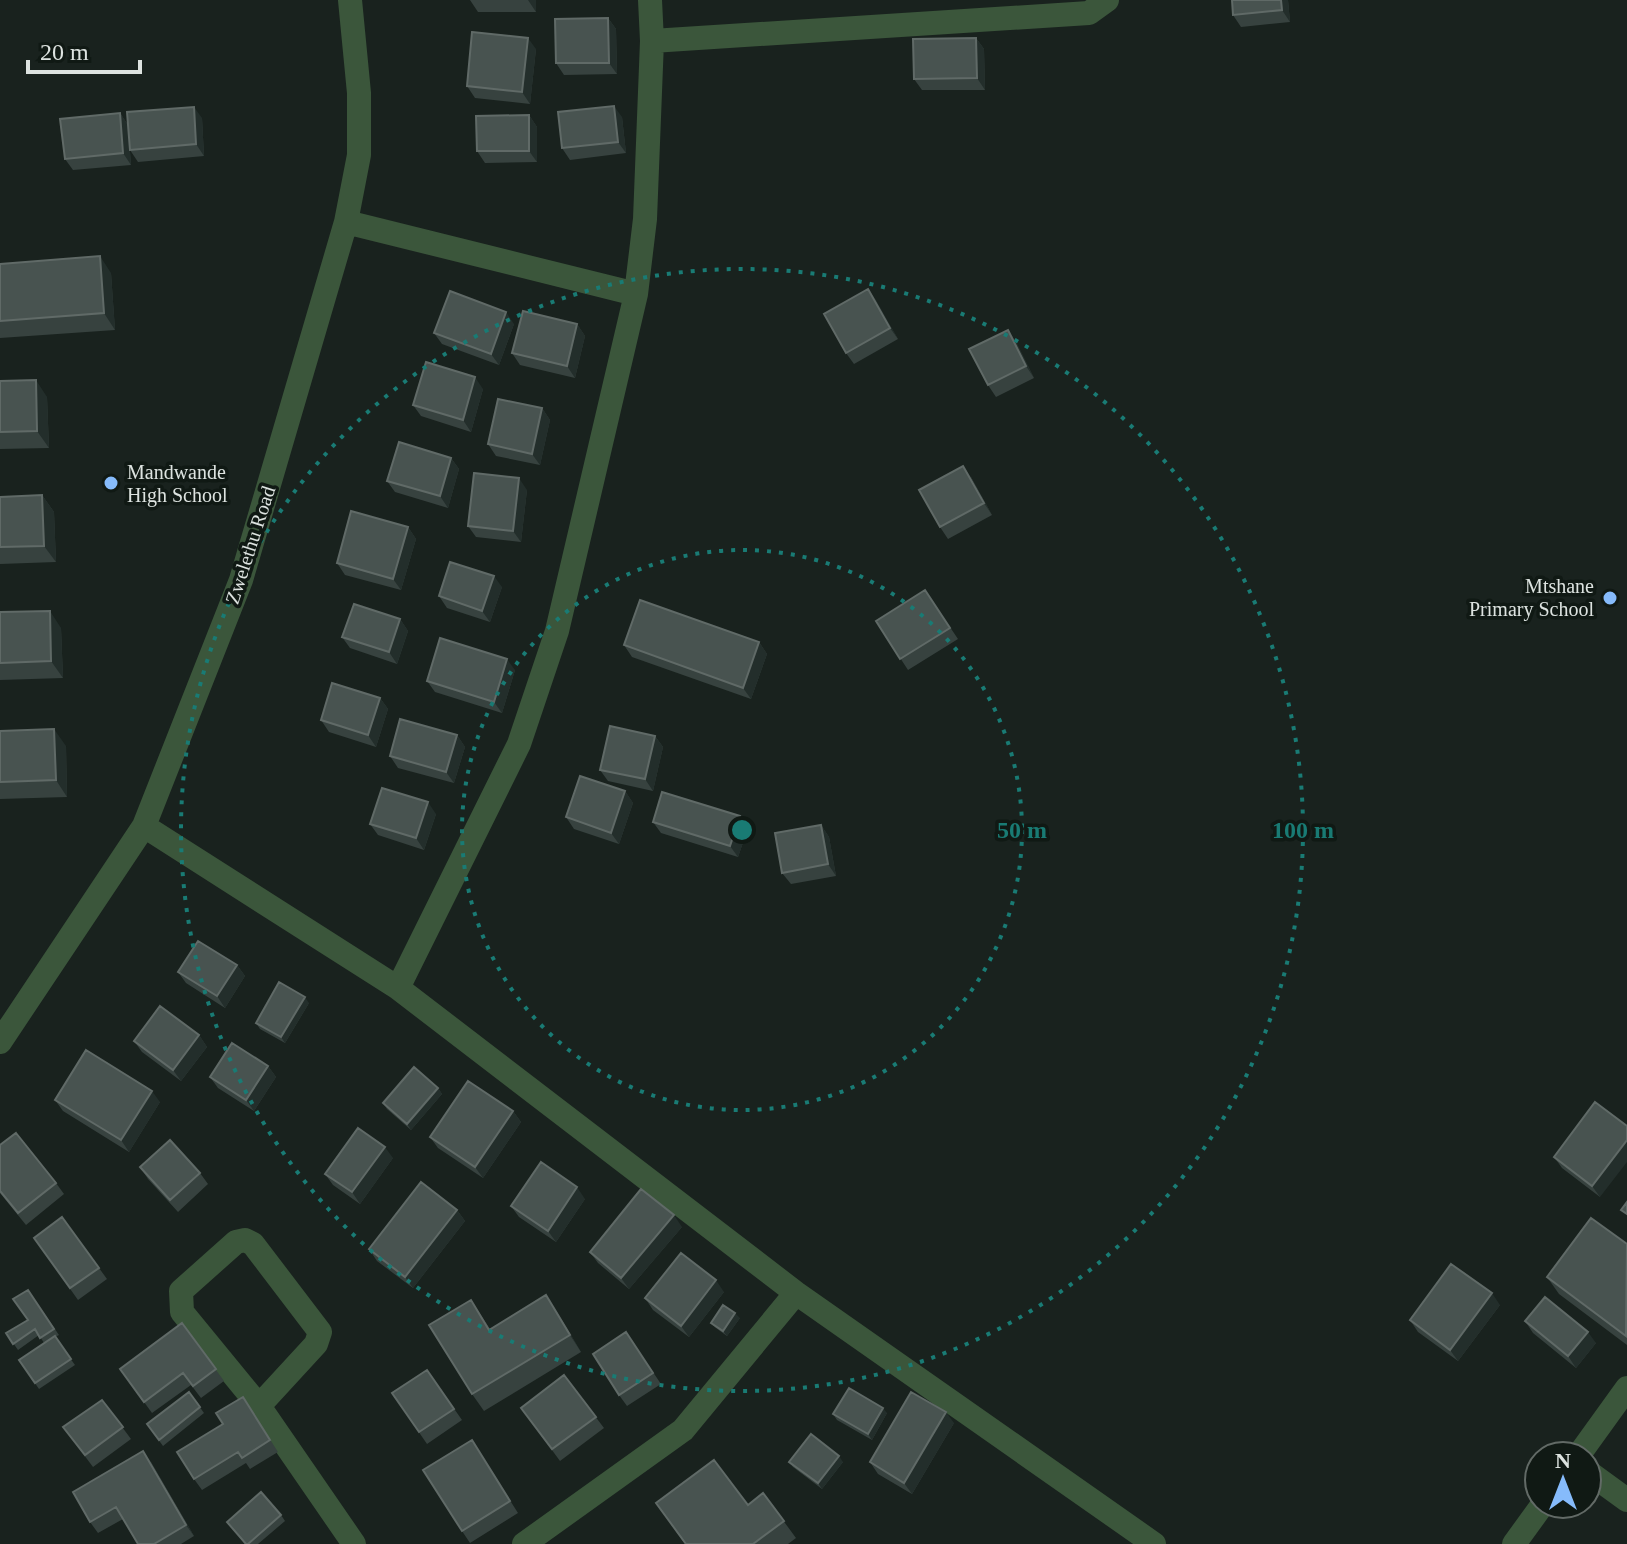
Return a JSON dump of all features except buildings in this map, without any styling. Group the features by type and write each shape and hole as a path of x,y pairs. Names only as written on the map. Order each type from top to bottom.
{"street":[{"name":"Zwelethu Road","path":"0,1042 144,826 241,580 346,222 359,155 361,124 350,0"},
{"path":"398,988 519,744 557,631 636,294 645,219 652,41 650,0"},
{"path":"652,41 1089,13 1097,11 1107,0"},
{"path":"346,222 636,294"},
{"path":"144,826 398,988 796,1293 1154,1544"},
{"path":"259,1406 316,1344 320,1332 253,1244 245,1240 236,1242 179,1297 182,1312 259,1406 354,1544"},
{"path":"524,1544 683,1430 796,1293"},
{"path":"1590,1440 1627,1388"},
{"path":"1603,1483 1627,1500"},
{"path":"1514,1544 1531,1520"}],"place":[{"name":"Mandwande High School","path":"111,483"},
{"name":"Mtshane Primary School","path":"1610,598"}]}
